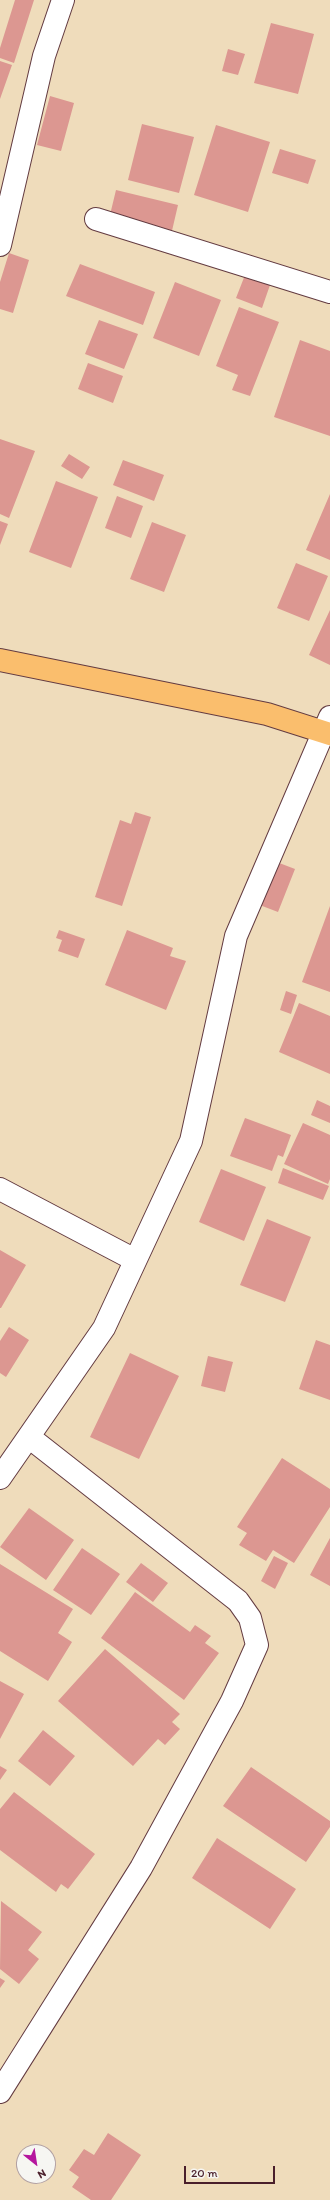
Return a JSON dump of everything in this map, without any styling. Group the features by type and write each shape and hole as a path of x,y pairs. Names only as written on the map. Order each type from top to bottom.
{"main road":[{"path":"0,660 267,714 328,728"}],"street":[{"path":"0,246 44,56 63,0"},
{"path":"96,219 330,292"},
{"path":"0,1478 104,1328 191,1141 236,936 328,728"},
{"path":"0,1189 135,1260"},
{"path":"0,2092 141,1868 232,1701 257,1645 250,1618 238,1601 28,1437"}],"building":[{"path":"15,0 34,0 14,63 0,58 0,48"},
{"path":"271,23 314,34 298,94 254,83"},
{"path":"228,49 245,54 238,75 222,71"},
{"path":"0,61 12,65 0,99"},
{"path":"50,96 74,103 61,151 37,145"},
{"path":"142,124 194,137 179,193 128,180"},
{"path":"216,125 270,142 248,212 194,195"},
{"path":"280,149 316,160 308,184 272,173"},
{"path":"116,190 178,205 171,235 109,219"},
{"path":"9,253 29,260 13,313 0,309 0,282"},
{"path":"80,264 155,292 143,325 66,296"},
{"path":"245,275 270,285 262,308 236,298"},
{"path":"175,282 221,300 199,356 153,338"},
{"path":"239,307 279,322 250,396 232,390 238,375 216,366"},
{"path":"99,320 138,334 124,369 85,354"},
{"path":"300,340 330,351 330,436 274,417"},
{"path":"88,363 123,376 113,403 78,389"},
{"path":"0,439 35,451 9,518 0,514"},
{"path":"69,454 90,467 82,479 61,466"},
{"path":"123,460 164,475 154,501 113,485"},
{"path":"56,481 98,497 71,568 29,552"},
{"path":"330,494 330,560 306,550"},
{"path":"117,496 143,506 131,538 105,528"},
{"path":"0,521 8,524 0,545"},
{"path":"152,522 186,535 164,592 130,579"},
{"path":"296,563 328,576 309,621 277,608"},
{"path":"330,610 330,665 309,655"},
{"path":"135,812 151,817 122,906 95,897 120,820 131,824"},
{"path":"274,861 295,869 278,912 257,904"},
{"path":"330,906 330,992 302,982"},
{"path":"59,930 85,939 78,958 58,951 62,940 56,938"},
{"path":"127,930 173,948 170,956 186,961 166,1010 105,985"},
{"path":"286,991 297,995 291,1014 280,1010"},
{"path":"299,1003 330,1016 330,1074 279,1052"},
{"path":"317,1100 330,1106 330,1123 311,1115"},
{"path":"245,1118 291,1135 283,1157 278,1155 272,1171 230,1156"},
{"path":"303,1123 330,1135 330,1179 328,1184 284,1164"},
{"path":"283,1168 329,1186 323,1200 278,1183"},
{"path":"221,1169 266,1187 244,1241 199,1222"},
{"path":"267,1219 311,1237 285,1302 240,1285"},
{"path":"0,1250 26,1265 1,1308 0,1308"},
{"path":"9,1327 29,1340 6,1377 0,1373 0,1341"},
{"path":"316,1340 330,1345 330,1400 299,1389"},
{"path":"130,1353 179,1376 139,1459 90,1437"},
{"path":"208,1356 233,1362 225,1392 201,1386"},
{"path":"282,1458 330,1489 330,1507 294,1563 273,1550 266,1561 239,1545 247,1533 237,1527"},
{"path":"29,1508 74,1540 46,1580 0,1547"},
{"path":"330,1538 330,1586 310,1575"},
{"path":"82,1548 120,1574 91,1615 53,1590"},
{"path":"274,1556 288,1563 275,1589 261,1581"},
{"path":"141,1563 168,1583 153,1602 126,1582"},
{"path":"0,1564 73,1609 58,1633 72,1642 48,1681 0,1651"},
{"path":"135,1592 190,1632 195,1625 211,1636 205,1643 219,1653 184,1700 101,1638"},
{"path":"105,1649 180,1714 172,1722 180,1729 165,1745 158,1739 133,1766 58,1701"},
{"path":"0,1681 24,1694 0,1739"},
{"path":"43,1730 75,1756 50,1786 18,1761"},
{"path":"0,1766 7,1770 0,1780"},
{"path":"251,1767 330,1821 330,1827 306,1862 223,1806"},
{"path":"14,1792 95,1854 68,1889 61,1884 56,1892 0,1850 0,1809"},
{"path":"217,1838 296,1889 270,1929 192,1878"},
{"path":"1,1901 42,1932 28,1950 39,1959 19,1984 0,1969"},
{"path":"0,1978 5,1981 0,1988"},
{"path":"108,2133 141,2155 111,2200 91,2200 72,2187 79,2177 69,2170 84,2149 94,2155"}]}
